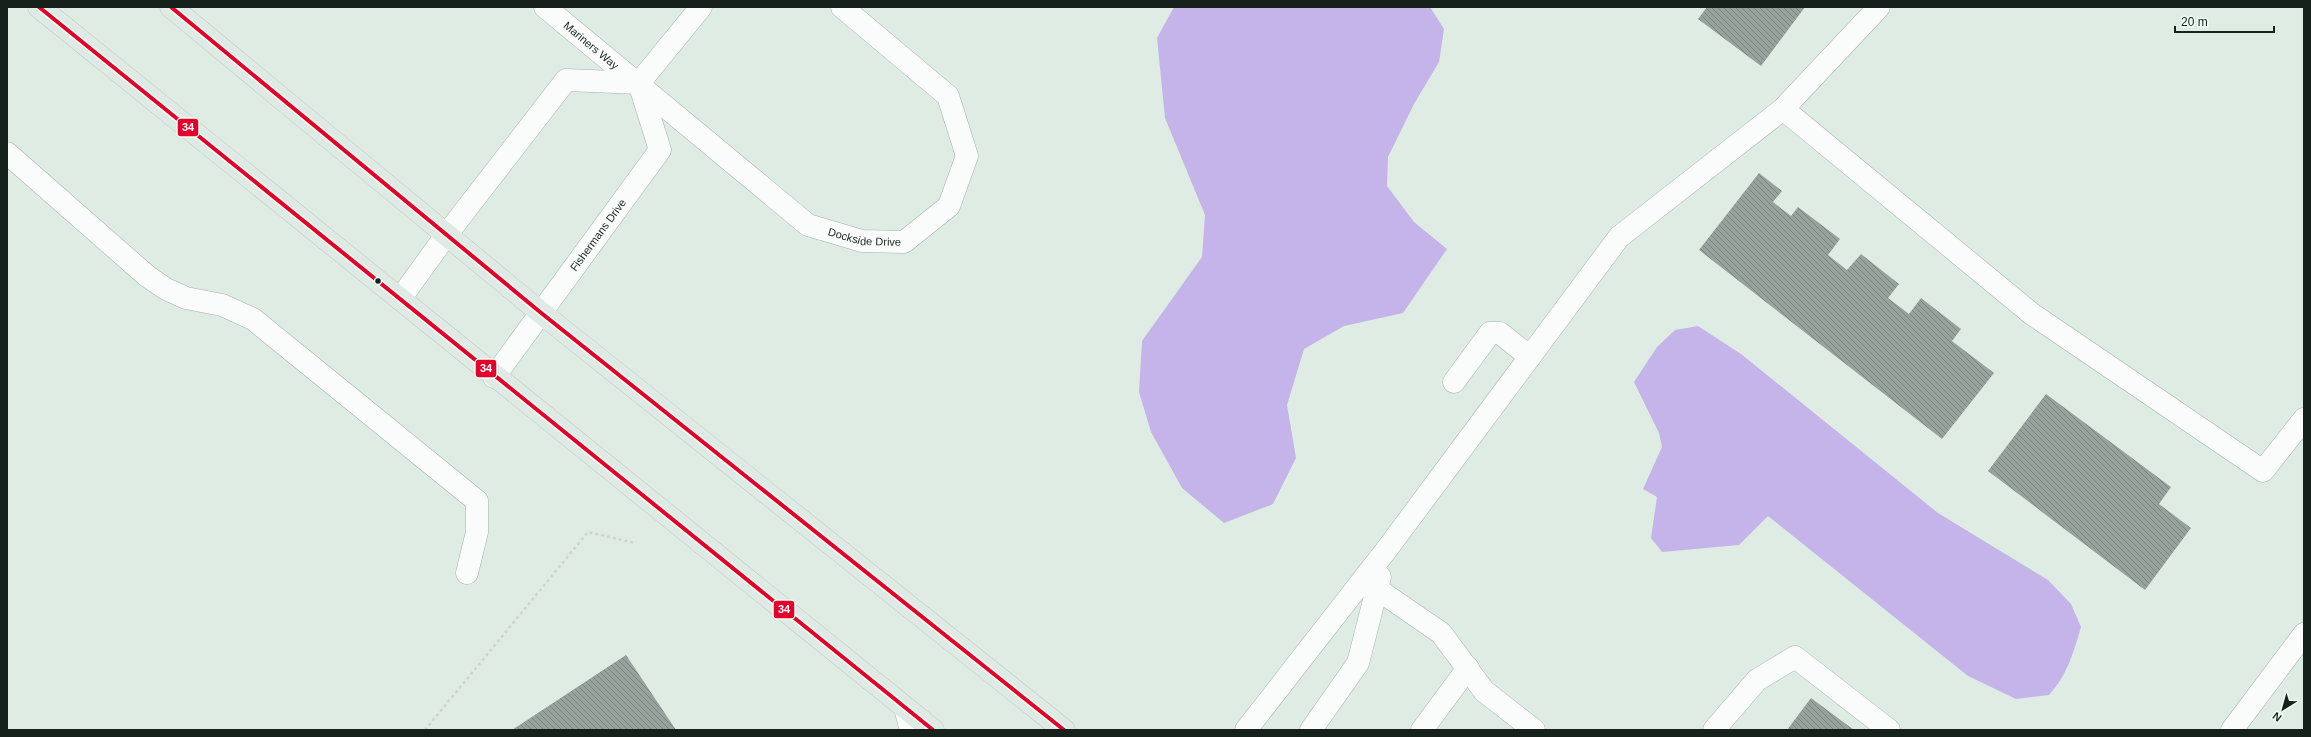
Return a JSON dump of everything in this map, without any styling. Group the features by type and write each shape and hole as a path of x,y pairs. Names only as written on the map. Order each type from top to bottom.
{"main road":[{"path":"39,7 400,299 494,377 933,730"},
{"path":"170,7 540,312 1064,730"}],"street":[{"name":"Mariners Way","path":"545,7 639,83"},
{"path":"400,299 447,234 566,80 639,83 701,7"},
{"name":"Dockside Drive","path":"639,83 808,225 862,241 904,242 948,206 967,156 948,96 842,7"},
{"path":"1246,730 1387,549 1619,237 1783,109 1879,7"},
{"name":"Fishermans Drive","path":"494,377 540,312 660,150 639,83"},
{"path":"1783,109 2032,314 2262,471 2304,419"},
{"path":"7,153 146,276 166,289 186,298 222,305 253,319 477,501 477,532 467,573"},
{"path":"1454,382 1490,333 1500,333 1530,357"},
{"path":"1312,730 1358,663 1387,549"},
{"path":"1377,589 1442,633 1484,691 1534,730"},
{"path":"2232,730 2304,634"},
{"path":"1714,730 1757,680 1795,657 1889,730"},
{"path":"1422,730 1468,668"},
{"path":"905,708 911,730"}],"path":[{"path":"425,730 588,532 635,544"}],"shaded area":[{"path":"1174,7 1430,7 1444,29 1439,62 1414,104 1388,157 1387,186 1414,222 1447,249 1403,313 1344,326 1304,349 1287,405 1296,458 1273,504 1224,523 1182,488 1151,432 1139,392 1142,341 1202,257 1205,215 1165,118 1157,38"},
{"path":"1698,326 1741,354 1938,513 2048,580 2071,604 2081,627 2073,654 2061,680 2049,695 2016,699 1968,676 1768,516 1739,545 1662,552 1651,538 1657,497 1643,489 1662,447 1659,433 1634,382 1657,347 1675,330"}],"building":[{"path":"1707,7 1805,7 1761,66 1698,19"},
{"path":"1759,173 1782,191 1773,202 1791,216 1798,207 1840,239 1828,255 1847,270 1861,254 1899,284 1888,298 1909,314 1921,298 1961,329 1952,341 1994,373 1942,439 1699,250"},
{"path":"2046,394 2171,487 2159,504 2191,528 2145,590 1988,471"},
{"path":"626,655 676,730 512,730"},
{"path":"1811,698 1854,730 1787,730"}],"transit line":[{"name":"34","path":"39,7 933,730"},
{"name":"34","path":"171,7 540,312 1064,730"}]}
